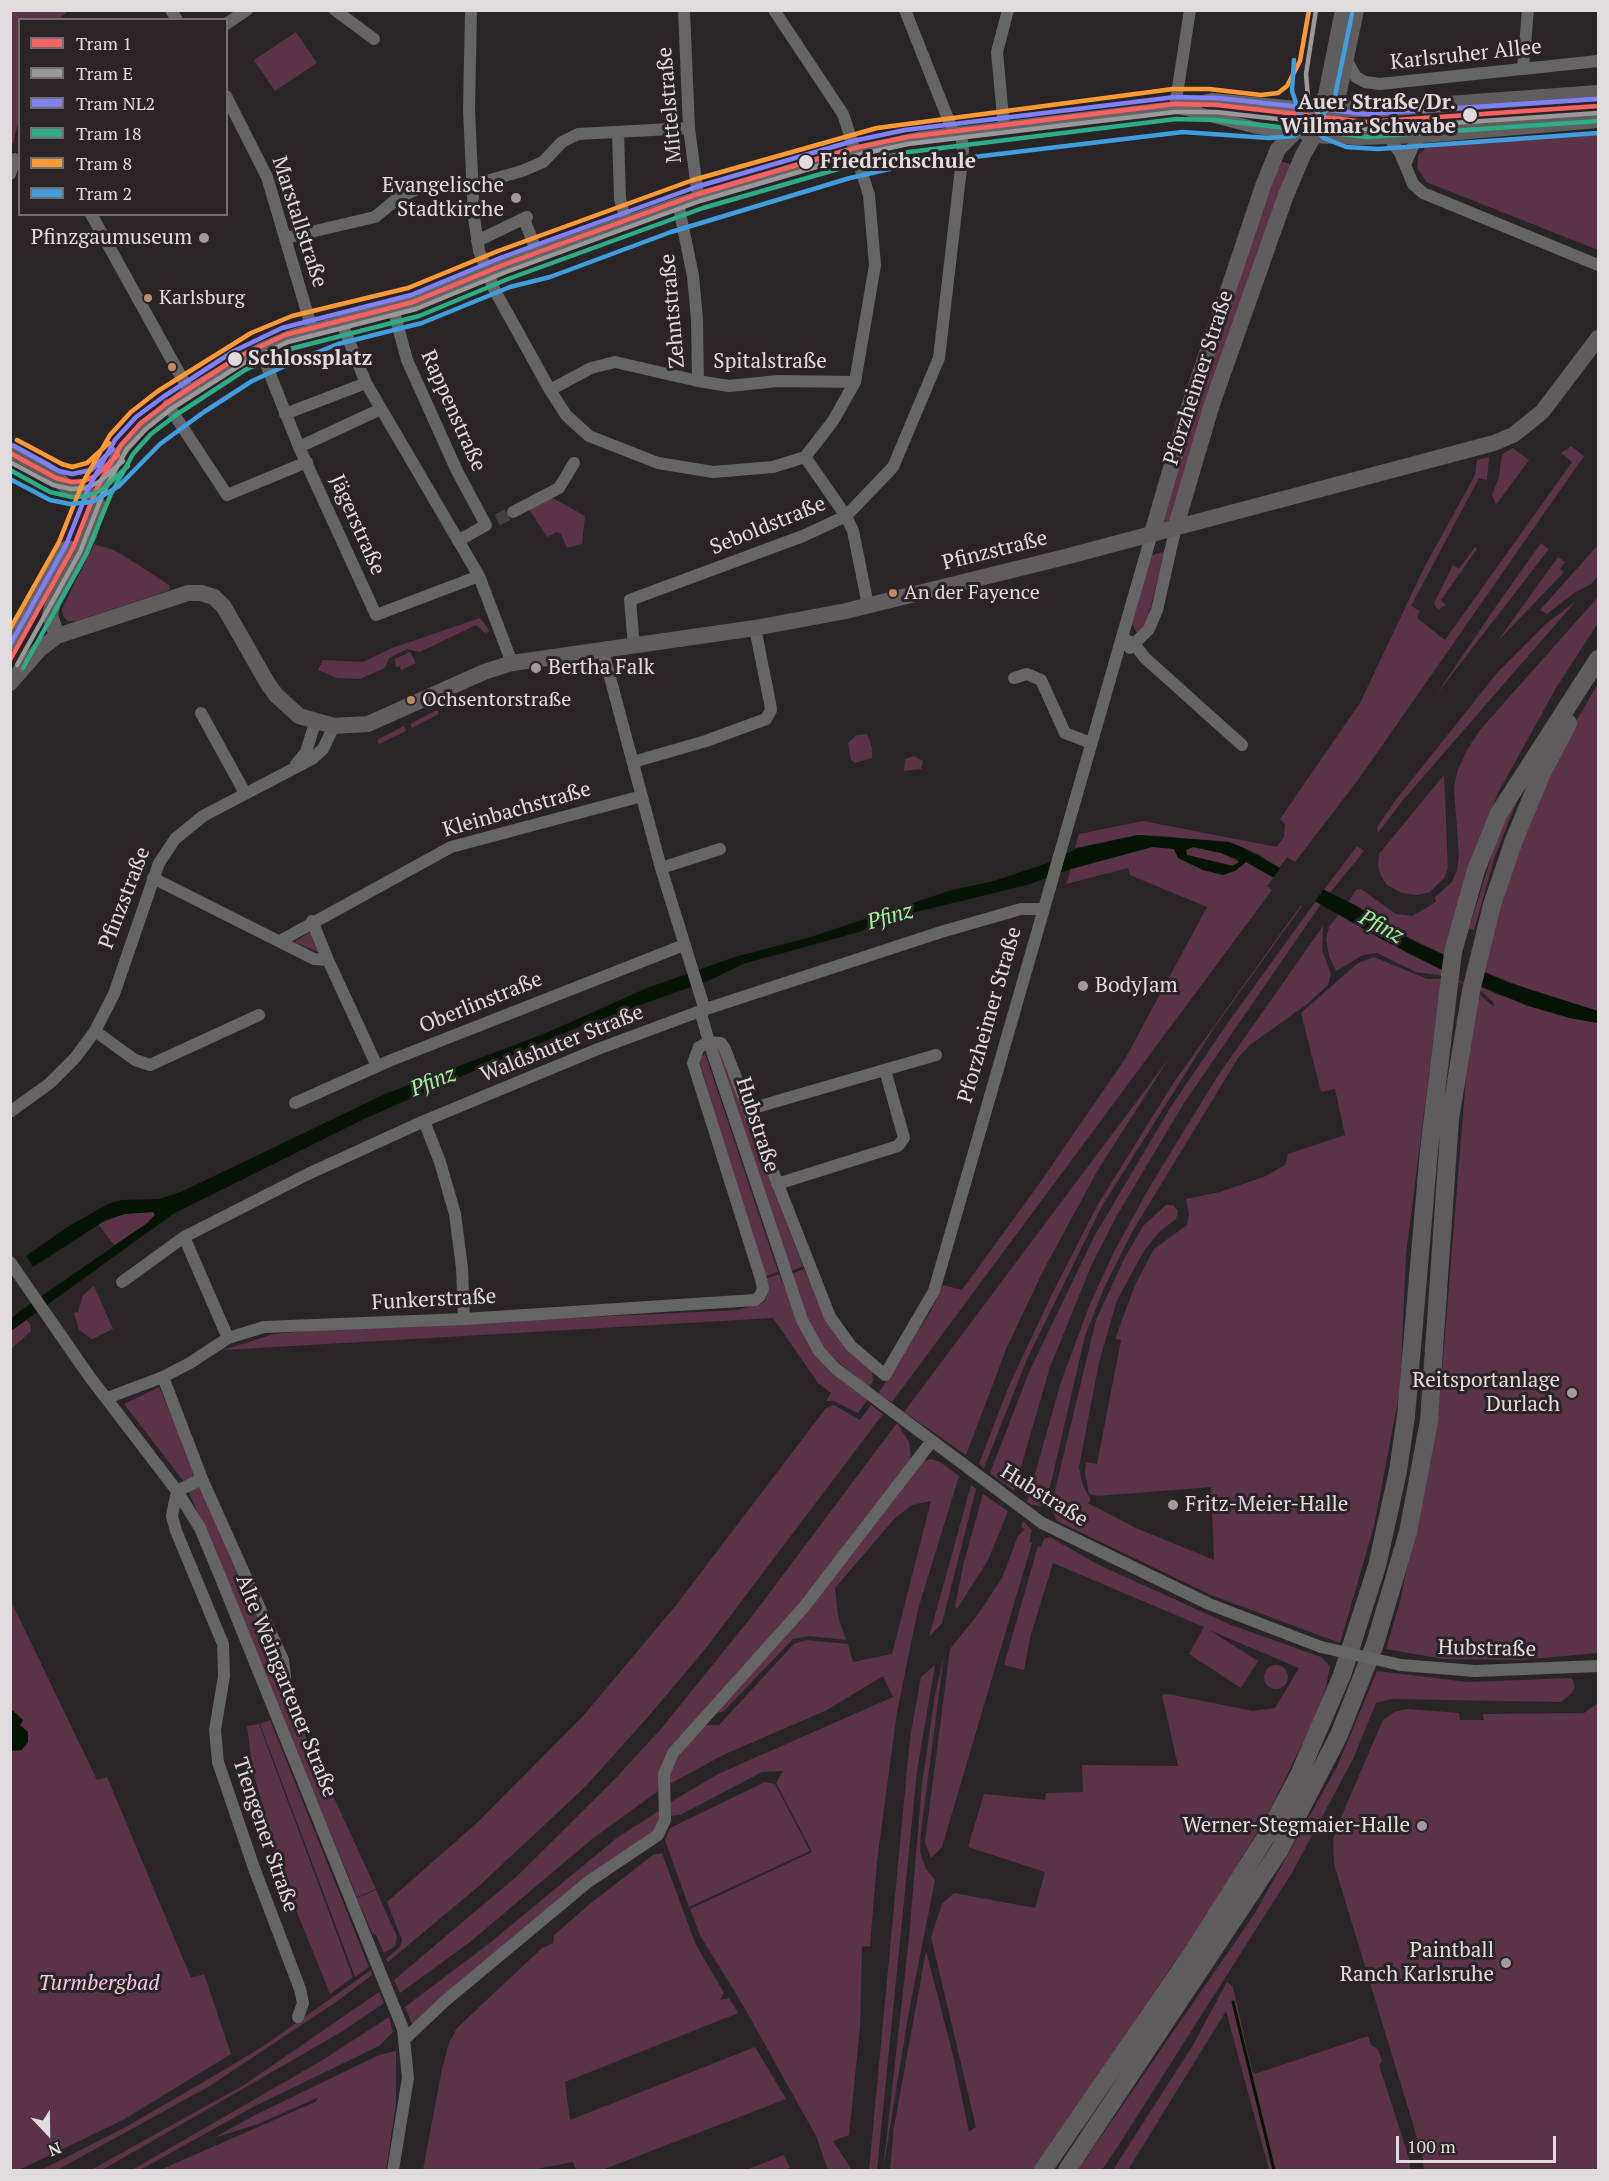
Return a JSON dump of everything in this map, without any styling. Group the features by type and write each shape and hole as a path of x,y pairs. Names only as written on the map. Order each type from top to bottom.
{"main road":[{"path":"1324,109 1343,10"},
{"path":"1324,109 1339,92 1356,10"},
{"path":"1324,109 1379,109 1599,93"},
{"name":"Pforzheimer Straße","path":"1152,533 1187,413 1263,186 1278,149 1292,133 1324,109"},
{"name":"Pforzheimer Straße","path":"1176,526 1212,404 1286,195 1315,135 1324,109"},
{"path":"1292,133 1422,135 1599,120"},
{"name":"Pfinzstraße","path":"315,723 334,726 377,721 484,672 512,663 755,628 868,605 1494,443 1524,428 1556,396 1599,338"},
{"path":"10,450 47,470 66,486 88,494 96,501 97,511 81,552 53,602 50,615 57,636"},
{"path":"10,683 45,644 57,636 188,593 201,592 214,597 230,614 276,695 299,716 315,723"},
{"path":"1043,2170 1193,1952 1267,1835 1308,1754 1349,1654 1377,1566 1400,1460 1406,1416 1429,1150 1453,952 1487,839 1499,813 1524,771 1599,659"},
{"path":"1066,2170 1279,1851 1329,1756 1375,1644 1408,1532 1429,1421 1450,1119 1477,962 1498,885 1531,799 1576,707 1599,673"},
{"path":"1464,913 1467,937 1474,940 1484,935"}],"street":[{"path":"228,23 247,10"},
{"path":"335,10 348,22 374,39"},
{"path":"471,10 469,110 472,184 477,241 487,272 550,390 567,415 589,436 658,463 713,472 773,467 805,457 833,421 855,382 875,265 869,195 843,114 774,10"},
{"name":"Mittelstraße","path":"684,10 689,128 698,196"},
{"path":"904,10 958,134"},
{"path":"1004,128 997,52 1008,10"},
{"path":"1175,107 1190,10"},
{"path":"1523,68 1528,10"},
{"name":"Karlsruher Allee","path":"1347,61 1356,77 1365,82 1380,84 1599,61"},
{"path":"96,501 109,468 123,447 143,426 189,391 260,349 348,317 393,308 626,221 680,209 698,196 897,141 1175,107 1212,99 1324,109"},
{"name":"Marstallstraße","path":"228,100 267,177 312,329"},
{"path":"1175,107 1257,128 1292,133"},
{"path":"285,238 375,217 398,198 419,188 472,184 522,171 543,162 562,142 578,134 689,128"},
{"path":"618,132 620,199 626,221"},
{"name":"Seboldstraße","path":"634,646 630,600 803,536 846,516 893,467 939,358 963,151 958,134"},
{"path":"1405,165 1414,144 1422,135"},
{"path":"1388,136 1400,153 1413,184 1423,193 1599,265"},
{"path":"10,174 15,158"},
{"name":"Zehntstraße","path":"680,209 697,319 698,381"},
{"path":"92,216 189,391"},
{"path":"477,241 526,218 538,255"},
{"name":"Rappenstraße","path":"393,308 407,360 457,471 492,523 458,541"},
{"path":"348,317 366,383 479,576 512,663"},
{"name":"Jägerstraße","path":"260,349 299,447 376,615 479,576"},
{"name":"Spitalstraße","path":"550,390 591,368 615,362 729,386 778,381 855,382"},
{"path":"285,414 366,383"},
{"path":"168,405 227,495 307,462"},
{"path":"299,447 381,409"},
{"path":"805,457 846,516 852,531 868,605"},
{"path":"513,512 559,488 574,463"},
{"name":"Pforzheimer Straße","path":"1117,658 1135,645 1149,629 1157,610 1176,526"},
{"name":"Pforzheimer Straße","path":"885,1375 934,1291 1152,533"},
{"path":"10,645 64,548 68,546 81,552"},
{"path":"633,762 706,741 766,719 771,710 755,628"},
{"path":"1122,637 1135,645 1145,658 1242,745"},
{"name":"Hubstraße","path":"603,651 661,868 699,990 709,1042 802,1320 819,1351 836,1370 1042,1523 1126,1566 1209,1604 1321,1647 1401,1665 1475,1671 1599,1666"},
{"path":"1014,678 1027,674 1041,680 1065,733 1091,743"},
{"path":"201,713 245,794"},
{"name":"Pfinzstraße","path":"288,770 306,752 315,723"},
{"name":"Pfinzstraße","path":"10,1112 50,1083 75,1058 96,1031 114,994 159,863 175,839 202,816 312,759 323,749 334,726"},
{"name":"Kleinbachstraße","path":"280,940 451,847 642,796"},
{"path":"661,868 720,849"},
{"path":"153,878 314,959 328,960"},
{"name":"Waldshuter Straße","path":"122,1282 184,1238 309,1174 424,1121 598,1049 703,1010 940,932 1021,909 1043,909"},
{"path":"312,921 377,1066"},
{"name":"Oberlinstraße","path":"295,1103 377,1066 684,945"},
{"path":"96,1031 135,1060 150,1065 259,1015"},
{"name":"Hubstraße","path":"709,1042 721,1042 724,1047 830,1317 851,1346 885,1375"},
{"name":"Funkerstraße","path":"107,1398 163,1377 190,1363 228,1338 264,1327 465,1318 747,1301 760,1296 763,1288 693,1063 699,1047 709,1042"},
{"path":"750,1109 936,1055"},
{"path":"777,1184 898,1146 904,1138 885,1070"},
{"path":"424,1121 440,1162 455,1214 465,1318"},
{"path":"184,1238 228,1338"},
{"name":"Alte Weingartener Straße","path":"10,1262 39,1305 177,1491 200,1528 406,2038 408,2078 393,2170"},
{"path":"163,1377 202,1479 283,1660 285,1677"},
{"path":"406,2038 445,2001 579,1889 658,1835 665,1820 664,1774 673,1753 789,1624 931,1442"},
{"path":"177,1491 202,1479"},
{"name":"Tiengener Straße","path":"177,1491 173,1523 223,1644 224,1676 215,1730 218,1762 254,1868 300,1989 303,2003 298,2017"}],"green space":[{"path":"10,11 68,11 60,18 18,18 18,124 13,143 10,143"},
{"path":"296,32 317,63 275,91 254,60"},
{"path":"1598,133 1598,250 1426,182 1417,167 1418,156 1426,147"},
{"path":"1276,160 1294,165 1175,521 1156,526"},
{"path":"1571,446 1584,456 1358,780 1295,862 1287,857 1279,868 1260,855 1229,842 1160,836 1138,835 1075,848 1079,834 1143,821 1277,847 1284,837 1285,824 1280,819 1360,703 1424,568 1475,475 1477,460 1489,457 1487,480 1479,478 1411,606 1420,611 1417,618 1445,640 1572,462 1561,453"},
{"path":"1513,448 1529,460 1496,505 1492,495 1499,477 1502,454"},
{"path":"551,497 585,516 582,544 567,548 561,534 557,532 547,537 529,509"},
{"path":"1541,543 1549,549 1436,695 1497,605"},
{"path":"94,544 114,550 169,585 170,590 76,621 68,621 63,616 62,609"},
{"path":"1598,545 1598,576 1591,584 1574,593 1547,614 1540,610"},
{"path":"1475,547 1477,549 1441,600 1446,605 1438,610 1434,603 1453,565 1459,569"},
{"path":"1164,552 1147,623 1137,633 1132,624 1151,555"},
{"path":"1558,557 1565,562 1560,569 1564,572 1497,642"},
{"path":"1598,597 1598,623 1556,688 1498,793 1470,863 1447,956 1395,931 1348,902 1356,890 1361,889 1396,914 1412,916 1436,902 1435,897 1452,882 1457,870 1459,855 1454,788 1457,772 1467,750 1480,730"},
{"path":"1575,602 1403,800 1378,833 1377,827 1398,797 1497,673 1547,623"},
{"path":"480,618 490,631 485,633 476,625 420,652 407,649 389,658 385,668 360,679 337,678 318,670 323,660 363,662 392,648"},
{"path":"410,652 416,663 401,670 400,666 396,667 395,659"},
{"path":"1598,683 1598,1011 1545,996 1482,971 1510,866 1568,736"},
{"path":"437,710 439,714 412,728 410,724"},
{"path":"404,726 406,731 379,744 377,740"},
{"path":"867,734 872,748 872,758 855,763 851,760 848,743 857,735"},
{"path":"914,756 923,761 921,769 904,771 905,759"},
{"path":"1444,775 1448,867 1444,878 1430,892 1418,895 1402,893 1387,885 1381,876 1378,866 1379,854"},
{"path":"1521,791 1495,856 1474,930 1469,929 1499,832"},
{"path":"1156,846 1175,849 1178,858 1235,871 1246,862 1274,877 1267,886 1272,890 892,1402 878,1394 931,1311 943,1285 962,1290 1039,1184 1125,1059 1207,907 1130,875 1128,868 1066,884 1071,869"},
{"path":"1357,846 1364,851 1329,894 1323,891"},
{"path":"1193,847 1221,853 1239,862 1233,866 1187,855 1186,850"},
{"path":"1316,901 1321,904 1184,1103 1116,1217 1092,1264 1050,1367 1014,1491 990,1473 1030,1370 1095,1235 1172,1105"},
{"path":"1301,905 1214,1028 1102,1206 1027,1359 984,1468 979,1464 1008,1388 1097,1206 1174,1082"},
{"path":"1339,914 1411,955 1496,994 1570,1018 1598,1023 1598,1653 1520,1660 1443,1659 1386,1649 1400,1602 1431,1450 1441,1383 1466,1078 1479,994 1494,1007 1493,1002 1480,990 1444,976 1416,972 1377,953 1363,955 1336,971 1329,956 1326,939 1329,927"},
{"path":"1323,926 1322,950 1331,974 1328,985 1307,1004 1250,1045 1238,1058 1132,1232 1104,1288 1085,1336 1047,1500 1041,1506 1032,1505 1027,1502 1061,1382 1090,1304 1114,1252 1149,1188 1217,1077"},
{"path":"312,931 320,950 318,952 294,942"},
{"path":"1374,957 1427,979 1441,979 1406,1254 1400,1390 1374,1526 1340,1643 1211,1595 1057,1521 1051,1507 1096,1320 1124,1259 1143,1226 1166,1205 1173,1205 1178,1211 1176,1219 1159,1232 1144,1251 1117,1300 1099,1362 1079,1467 1083,1486 1091,1500 1088,1503 1136,1528 1214,1560 1211,1487 1098,1496 1089,1494 1085,1473 1086,1462 1097,1464 1121,1340 1115,1339 1135,1285 1154,1249 1187,1225 1189,1214 1186,1199 1220,1192 1266,1176 1285,1165 1288,1154 1345,1135 1335,1089 1321,1092 1301,1013 1358,963"},
{"path":"719,1049 803,1266 790,1272 717,1050"},
{"path":"705,1053 778,1272 764,1277 699,1060"},
{"path":"1170,1057 1099,1168 1044,1269 1007,1347 966,1455 904,1412"},
{"path":"153,1212 155,1215 146,1224 114,1245 98,1224 124,1214"},
{"path":"804,1269 826,1320 872,1372 873,1381 869,1387 874,1391 858,1413 834,1401 826,1401 831,1393 818,1383 773,1318 223,1350 274,1334 317,1330 738,1310 765,1302 768,1293 765,1279 779,1274 807,1342 828,1370 858,1393 864,1385 823,1348 808,1322 790,1274"},
{"path":"94,1286 113,1329 92,1339 79,1330 74,1313 78,1312 83,1295"},
{"path":"25,1319 30,1324 31,1331 11,1349 11,1331"},
{"path":"159,1387 198,1477 185,1483 124,1404"},
{"path":"834,1405 860,1420 871,1405 883,1414 706,1648 585,1787 479,1886 388,1962 386,1959 400,1947 402,1940 387,1902 478,1822 584,1715 677,1604 826,1408"},
{"path":"897,1423 909,1442 911,1459 816,1588 668,1754 661,1789 592,1839 470,1942 400,1993 394,1980 516,1877 613,1781 661,1729 753,1615"},
{"path":"931,1459 940,1462 959,1476 918,1609 897,1712 877,1861 870,1946 862,1947 860,2027 849,2135 833,2141 852,2170 828,2170 816,2136 744,2007 701,1937 690,1909 812,1852 776,1783 783,1771 762,1772 682,1814 672,1816 669,1814 671,1802 718,1774 893,1697 883,1676 827,1710 723,1755 666,1786 671,1761 704,1725 719,1725 794,1644 806,1640 848,1644 853,1662 892,1654 931,1501 912,1505 895,1518 835,1588 838,1616 846,1640 809,1636 793,1639 724,1711 715,1714 924,1461"},
{"path":"200,1485 278,1660 288,1698 376,1889 357,1897 188,1490"},
{"path":"971,1485 976,1489 942,1623 929,1637"},
{"path":"983,1494 1008,1511 988,1560 957,1609 955,1606 964,1562"},
{"path":"1023,1521 1032,1530 1029,1542 1032,1543 942,1847 931,1858 925,1842 950,1649 979,1613 1002,1578 1018,1536 1025,1529 1021,1527"},
{"path":"1050,1537 1097,1564 1231,1625 1321,1657 1330,1666 1326,1687 1311,1726 1268,1814 1189,1946 1176,1960 1034,2170 890,2170 894,2127 926,1951 953,2055 969,2132 976,2127 931,1937 942,1904 954,1893 1035,1908 1045,1872 968,1847 984,1794 1045,1800 1046,1793 1083,1792 1082,1765 1178,1766 1162,1695 1168,1694 1253,1711 1275,1708 1299,1668 1209,1630 1258,1661 1241,1688 1189,1654 1204,1627 1053,1563 1030,1638 1024,1670 1004,1665 1038,1546 1041,1547 1044,1539"},
{"name":"Turmbergbad","path":"10,1599 97,1780 107,1777 191,1978 204,1974 231,2054 123,2120 19,2170 10,2170"},
{"path":"944,1655 920,1852 926,1869 935,1880 909,2011 883,2170 909,1938 922,1784 935,1695"},
{"path":"935,1665 917,1771 877,2170 869,2170 910,1738 921,1677"},
{"path":"1276,1665 1281,1666 1287,1672 1287,1682 1281,1688 1276,1689 1271,1688 1265,1682 1264,1677 1265,1672 1271,1666"},
{"path":"1377,1671 1468,1682 1572,1678 1575,1687 1571,1694 1561,1702 1391,1699 1376,1703 1353,1759 1293,1871 1122,2140 1102,2170 1078,2170 1255,1913 1337,1767"},
{"path":"1598,1703 1598,2170 1424,2170 1422,2154 1334,1864 1333,1839 1339,1822 1383,1720 1394,1712 1407,1709 1459,1713 1460,1720 1484,1720 1483,1714 1584,1713"},
{"path":"270,1720 369,1967 355,1977 260,1724"},
{"path":"259,1724 353,1977 330,1994 284,1880 253,1772 247,1726"},
{"path":"765,1782 775,1784 810,1851 689,1907 665,1840 670,1828"},
{"path":"662,1809 659,1827 413,2026 405,2007 486,1946 618,1837"},
{"path":"662,1853 695,1943 724,1993 720,2000 729,1998 738,2013 565,2082 570,2120 755,2047 786,2099 602,2170 576,2170 573,2162 531,2170 423,2170 442,2069 449,2043 457,2028 542,1948 553,1943 554,1935 591,1903 653,1855"},
{"path":"376,1890 397,1937 395,1946 384,1953 376,1935 372,1933 357,1898"},
{"path":"371,1970 372,1975 336,2002 208,2087 57,2170 41,2170 126,2127 224,2070 265,2045"},
{"path":"1227,1982 1233,1987 1252,2071 1255,2074 1368,2036 1371,2045 1378,2049 1382,2061 1379,2065 1409,2158 1410,2170 1269,2170 1226,2011 1128,2170 1113,2170 1193,2045"},
{"path":"379,1992 384,2003 343,2031 102,2170 91,2170 244,2085"},
{"path":"389,2017 393,2032 379,2046 253,2107 140,2170 132,2170 321,2061"},
{"path":"396,2051 396,2104 386,2170 160,2170 315,2102 319,2097 258,2124 214,2138 253,2116 379,2055"},
{"path":"784,2155 790,2168 746,2170"}],"water":[{"name":"Pfinz","path":"1138,835 1229,842 1355,905 1417,943 1507,982 1598,1011 1598,1023 1528,1006 1440,969 1383,940 1246,862 1235,871 1223,875 1203,870 1178,858 1174,849 1152,847 1071,869 1027,885 912,913 859,932 743,964 708,981 581,1026 448,1082 366,1118 173,1214 11,1331 11,1319 20,1311 146,1224 155,1215 153,1212 125,1214 106,1220 33,1267 26,1256 69,1226 108,1204 121,1200 159,1199 181,1192 385,1094 546,1033 647,988 735,957 811,937 952,890 994,881 1045,864 1078,848","holes":["1193,847 1221,853 1239,862 1233,866 1187,855 1186,850"]},
{"path":"11,1709 23,1720 20,1725 28,1732 28,1742 22,1750 11,1751"}],"pier":[{"path":"1282,866 1325,888 1313,903 1272,879"},
{"path":"1448,954 1481,968 1476,988 1444,974"}],"waterway":[{"path":"1233,2002 1274,2170"}],"tunnel":[{"path":"497,520 513,512"}],"tram line":[{"name":"8","path":"10,629 59,542 83,482 110,435 131,412 158,391 251,333 292,316 408,288 498,251 693,180 877,128 1173,89 1209,89 1261,95 1278,93 1287,86 1300,61 1309,10"},
{"name":"E","path":"1316,10 1306,74 1308,98 1323,121 1352,132"},
{"name":"2","path":"10,479 50,500 70,504 92,502 119,486 160,444 204,412 252,381 296,361 338,344 422,323 510,287 550,277 671,232 850,178 907,165 1183,132 1269,138 1295,136 1321,118 1335,96 1352,14"},
{"name":"2","path":"1294,60 1292,91 1301,117 1324,138 1346,147 1378,149 1598,133"},
{"name":"NL2","path":"10,645 66,545 90,485 115,440 136,417 163,397 234,351 282,328 411,295 500,258 696,187 853,141 905,130 1175,97 1218,98 1366,114 1597,99"},
{"name":"1","path":"10,660 73,548 97,488 121,445 141,423 167,403 238,357 285,335 413,302 503,265 698,194 855,148 907,137 1175,104 1217,105 1366,122 1598,106"},
{"name":"E","path":"17,665 80,552 104,491 127,449 146,429 171,409 242,364 288,342 416,309 506,272 700,201 857,155 908,144 1175,112 1216,112 1366,129 1598,113"},
{"name":"18","path":"23,668 86,555 111,494 133,454 151,434 176,415 245,370 290,349 419,316 508,279 703,208 859,163 909,152 1176,119 1216,120 1366,137 1598,121"},
{"name":"8","path":"17,440 72,467 87,463 109,443"},
{"name":"NL2","path":"14,446 59,471 72,474 91,470 113,449"},
{"name":"1","path":"10,453 56,478 71,482 84,481 95,476 118,455"},
{"name":"E","path":"10,462 53,485 71,489 86,488 99,482 123,461"},
{"name":"18","path":"10,470 50,492 72,497 88,496 103,489 128,466"}],"place":[{"name":"Auer Straße/Dr. Willmar Schwabe","path":"1470,115"},
{"name":"Friedrichschule","path":"806,162"},
{"name":"Evangelische Stadtkirche","path":"516,198"},
{"name":"Pfinzgaumuseum","path":"204,238"},
{"name":"Karlsburg","path":"148,298"},
{"name":"Schlossplatz","path":"235,359"},
{"name":"An der Fayence","path":"893,593"},
{"name":"Bertha Falk","path":"536,668"},
{"name":"Ochsentorstraße","path":"411,700"},
{"name":"BodyJam","path":"1083,986"},
{"name":"Reitsportanlage Durlach","path":"1572,1393"},
{"name":"Fritz-Meier-Halle","path":"1173,1505"},
{"name":"Werner-Stegmaier-Halle","path":"1422,1826"},
{"name":"Paintball Ranch Karlsruhe","path":"1506,1963"}]}
